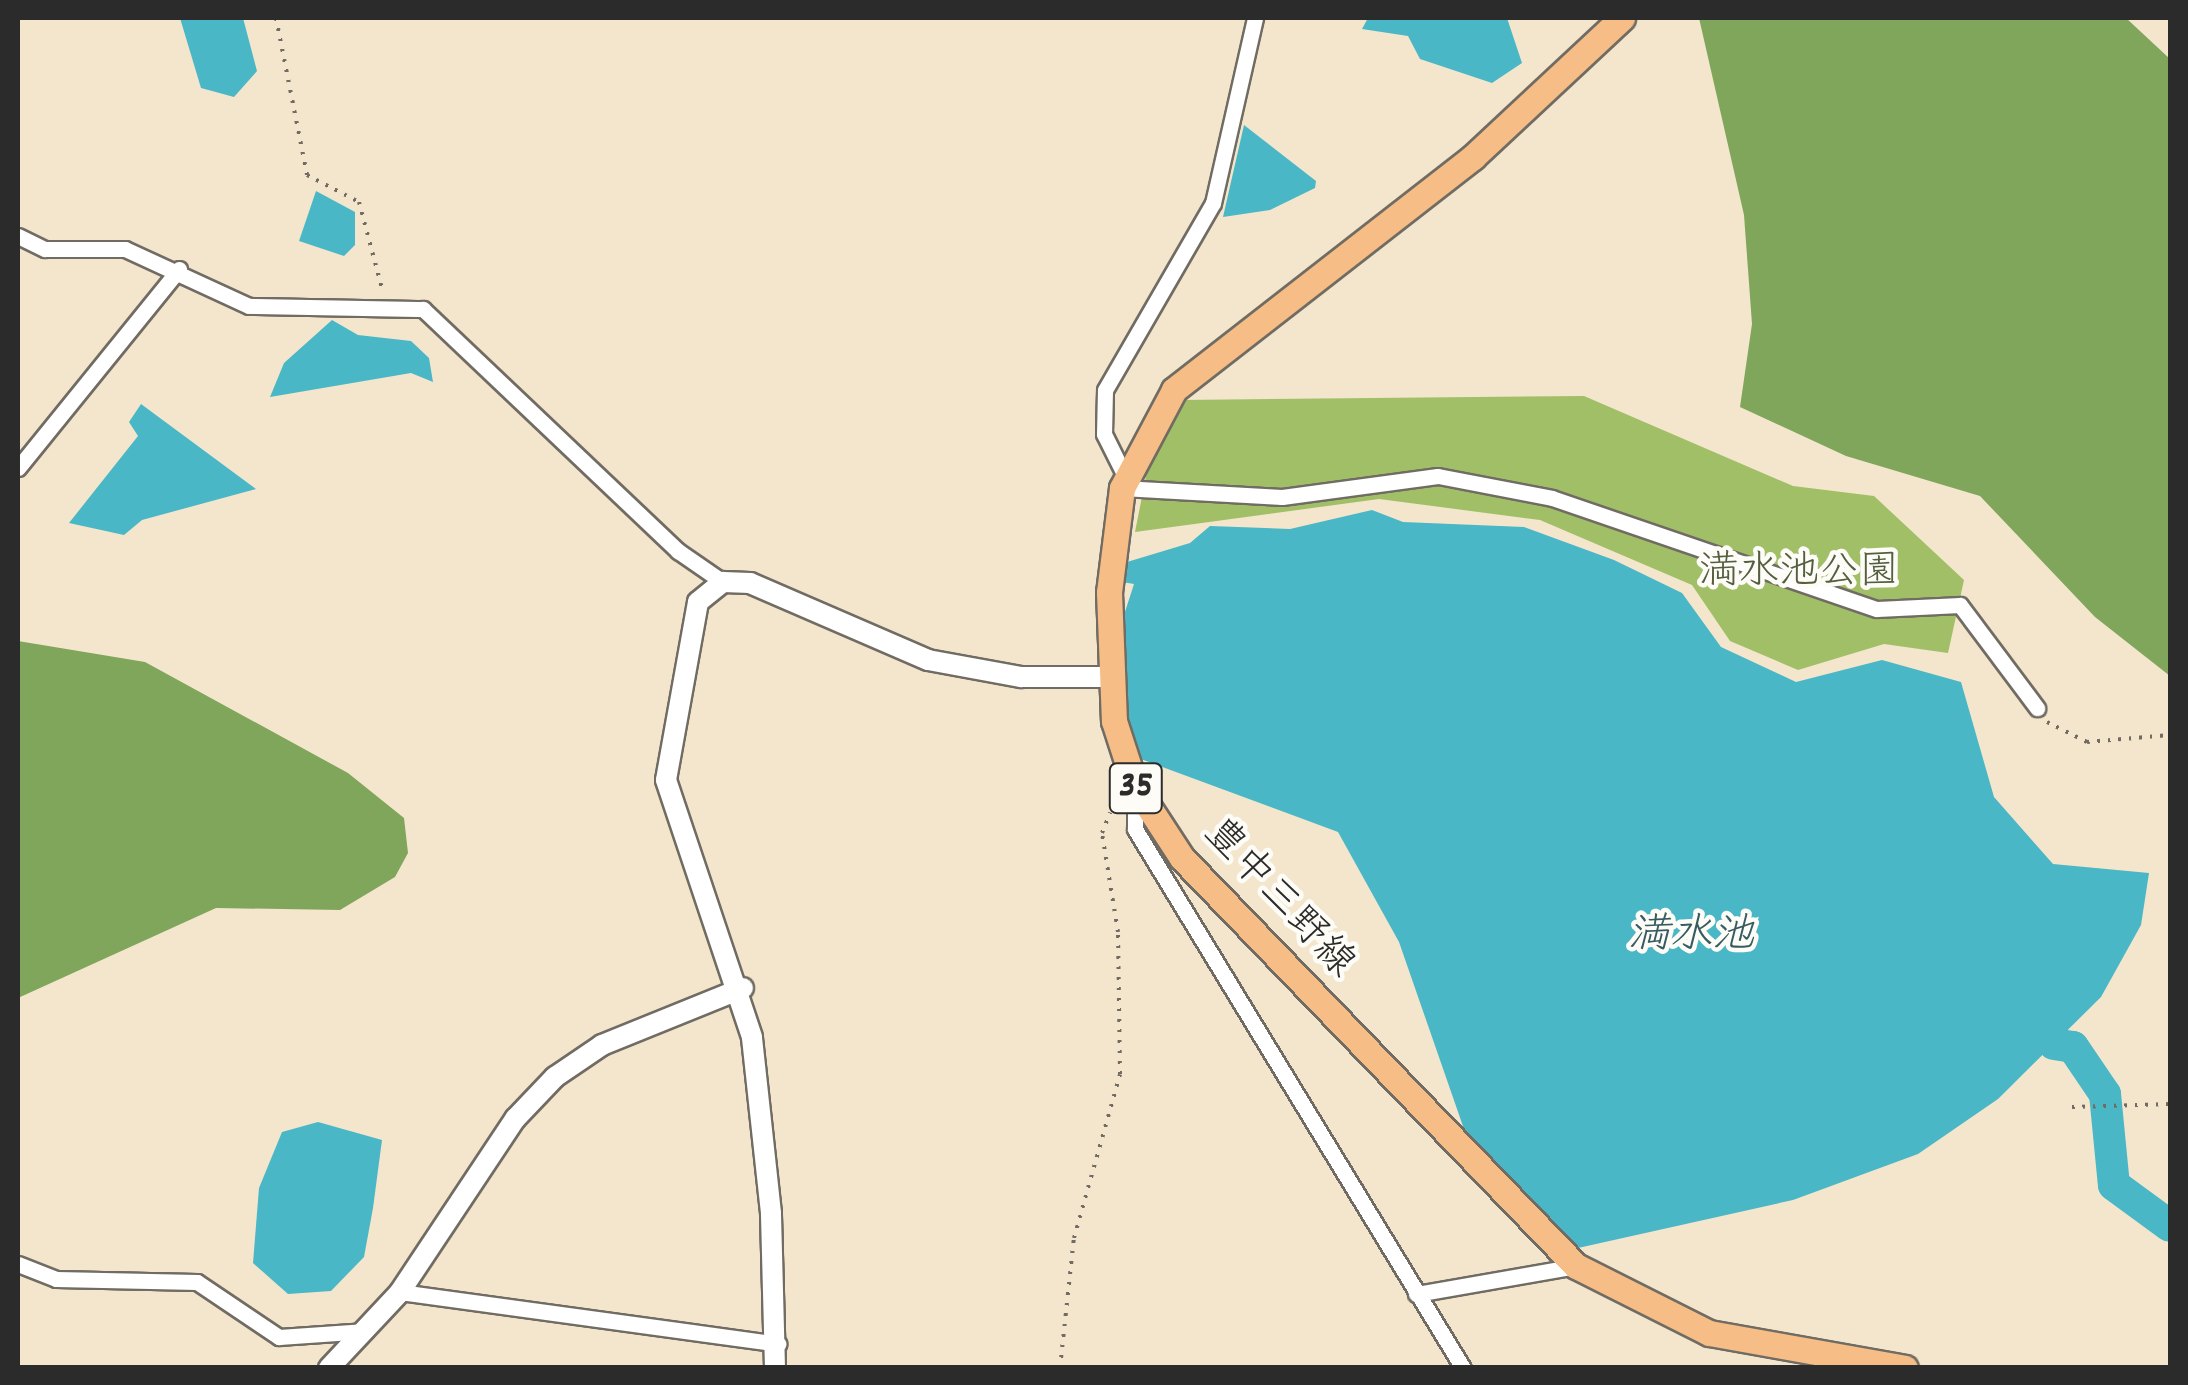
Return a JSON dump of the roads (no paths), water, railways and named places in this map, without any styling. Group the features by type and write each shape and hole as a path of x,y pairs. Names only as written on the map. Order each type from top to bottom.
{"main road":[{"name":"豊中三野線","path":"1622,18 1473,157 1202,362 1155,417 1124,482 1108,676 1135,786 1182,858 1576,1266 1708,1332 1905,1368"}],"street":[{"path":"1255,18 1212,203 1105,390 1104,434 1124,482 1282,497 1438,476 1552,498 1877,610 1960,605 2037,708"},
{"path":"18,236 45,249 126,249 249,306 350,314 385,305 436,319 678,550 723,582 750,582 964,669 1108,676"},
{"path":"18,468 178,270"},
{"path":"723,582 698,602 690,624 666,780 675,826 743,988 778,1344 774,1368"},
{"path":"1135,786 1136,829 1463,1368"},
{"path":"329,1368 400,1292 516,1119 555,1077 602,1045 743,988"},
{"path":"18,1264 56,1279 196,1282 279,1337 366,1331"},
{"path":"1416,1294 1576,1266"},
{"path":"400,1292 778,1344"}],"water":[{"path":"180,18 243,18 257,71 234,97 201,88"},
{"path":"1368,18 1507,18 1522,63 1492,83 1420,59 1408,36 1362,29"},
{"path":"1244,125 1316,181 1315,188 1270,210 1223,217"},
{"path":"316,191 355,212 355,245 344,256 299,241"},
{"path":"332,320 358,335 411,341 429,358 433,382 411,373 270,397 284,363"},
{"path":"141,404 256,489 142,520 124,535 69,523 138,436 129,422"},
{"name":"満水池","path":"1372,510 1403,522 1524,527 1614,560 1682,593 1721,647 1796,682 1882,660 1961,682 1994,797 2053,864 2149,873 2141,925 2101,997 1998,1099 1918,1154 1793,1200 1578,1248 1465,1132 1399,942 1338,832 1138,758 1125,703 1123,618 1134,584 1122,582 1127,562 1190,543 1210,526 1290,529"},
{"path":"318,1122 382,1140 373,1208 364,1257 331,1291 288,1294 253,1263 259,1188 282,1132"}],"waterway":[{"path":"2054,1044 2073,1047 2105,1094 2114,1185 2170,1226"}],"park label":[{"name":"満水池公園","path":"1799,575"}]}
